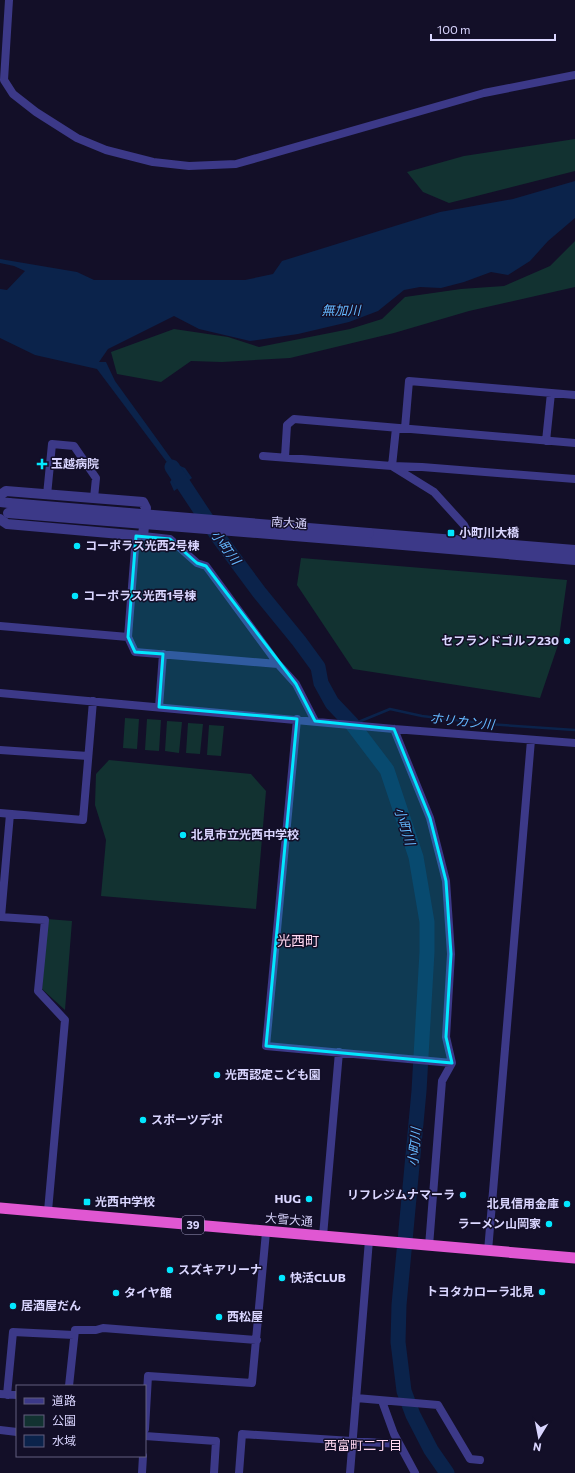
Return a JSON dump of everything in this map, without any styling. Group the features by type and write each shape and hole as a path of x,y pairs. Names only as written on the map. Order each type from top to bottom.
{"highway":[{"name":"大雪大通","path":"0,1208 575,1258"}],"street":[{"path":"9,0 4,80 13,94 77,138 106,150 153,162 189,166 236,164 484,93 575,75"},
{"path":"405,428 409,381 575,395"},
{"path":"546,441 551,393"},
{"path":"285,457 287,425 294,419 575,443"},
{"path":"392,466 396,428"},
{"path":"47,495 52,444 74,446 96,478 94,498"},
{"path":"263,456 575,479"},
{"path":"392,466 434,492 451,510 467,531 462,541 460,552"},
{"path":"0,495 6,491 143,502 146,508 140,536 128,637 135,652 278,664"},
{"path":"3,510 7,524 170,539 197,563 206,566 278,664 296,684 319,722"},
{"name":"南大通","path":"3,510 369,538 462,541 575,550"},
{"name":"南大通","path":"369,538 460,552 575,560"},
{"path":"0,626 128,637"},
{"path":"159,707 163,654"},
{"path":"0,693 394,729 575,743"},
{"path":"0,813 83,820 93,701"},
{"path":"297,719 266,1046 452,1063"},
{"path":"394,729 430,818 446,880 451,954 446,1037 452,1063 442,1081 423,1245"},
{"path":"488,1251 531,740"},
{"path":"0,750 88,756"},
{"path":"10,814 0,917 44,920 38,991 65,1020 48,1211"},
{"path":"323,1236 339,1052"},
{"path":"146,1411 148,1376 252,1383 266,1232"},
{"path":"350,1473 369,1240"},
{"path":"69,1385 75,1330 96,1330 103,1328 257,1340"},
{"path":"16,1395 3,1394 13,1332 74,1335"},
{"path":"356,1398 438,1405 470,1459 480,1460"},
{"path":"385,1401 399,1444 415,1473"},
{"path":"0,1430 16,1432"},
{"path":"240,1473 242,1434 399,1444"},
{"path":"146,1436 216,1441 214,1473"},
{"path":"142,1473 143,1457"}],"highlighted area":[{"path":"136,536 170,539 197,563 206,566 296,684 315,721 394,729 430,818 446,881 451,954 446,1037 452,1063 266,1046 297,719 159,707 163,654 135,652 128,637"}],"green space":[{"path":"575,139 575,171 449,203 423,192 407,172 464,156"},
{"path":"575,241 575,287 469,311 394,333 290,358 222,362 191,361 161,382 117,374 111,352 174,329 228,337 259,347 350,329 382,319 405,297 461,289 504,286 550,266"},
{"path":"301,558 567,580 558,645 540,698 353,669 297,585"},
{"path":"125,718 139,719 137,749 123,748"},
{"path":"147,719 161,720 159,751 145,750"},
{"path":"167,721 182,722 179,753 165,751"},
{"path":"188,723 203,724 200,754 186,753"},
{"path":"209,725 224,726 221,756 207,755"},
{"path":"109,760 251,774 266,791 256,909 101,896 106,840 95,805 96,774"},
{"path":"47,919 72,921 65,1010 42,989"}],"water":[{"name":"無加川","path":"575,181 575,218 548,241 530,261 508,275 491,272 464,282 441,288 420,287 404,290 378,311 349,322 298,334 250,341 199,329 174,316 108,349 99,362 106,362 115,381 175,464 185,468 192,478 174,491 170,482 174,476 172,469 97,369 35,355 0,338 0,289 7,290 25,271 14,266 0,263 0,259 77,272 94,280 245,280 273,274 282,261 440,212 513,199"}],"waterway":[{"name":"小町川","path":"172,467 219,538 318,667 321,683 332,703 352,724 387,770 416,857 427,922 427,952 419,1091 399,1305 398,1342 404,1391 413,1415 431,1450 447,1473"},
{"name":"ホリカン川","path":"356,723 390,709 422,716 488,724 575,730"}],"place":[{"name":"玉越病院","path":"42,464"},
{"name":"小町川大橋","path":"451,533"},
{"name":"コーポラス光西2号棟","path":"77,546"},
{"name":"コーポラス光西1号棟","path":"75,596"},
{"name":"セフランドゴルフ230","path":"567,641"},
{"name":"北見市立光西中学校","path":"183,835"},
{"name":"光西認定こども園","path":"217,1075"},
{"name":"スポーツデポ","path":"143,1120"},
{"name":"リフレジムナマーラ","path":"463,1195"},
{"name":"HUG","path":"309,1199"},
{"name":"光西中学校","path":"87,1202"},
{"name":"北見信用金庫","path":"567,1204"},
{"name":"ラーメン山岡家","path":"549,1224"},
{"name":"スズキアリーナ","path":"170,1270"},
{"name":"快活CLUB","path":"282,1278"},
{"name":"トヨタカローラ北見","path":"542,1292"},
{"name":"タイヤ館","path":"116,1293"},
{"name":"居酒屋だん","path":"13,1306"},
{"name":"西松屋","path":"219,1317"}],"district":[{"name":"光西町","path":"298,941"},
{"name":"西富町二丁目","path":"363,1445"}]}
